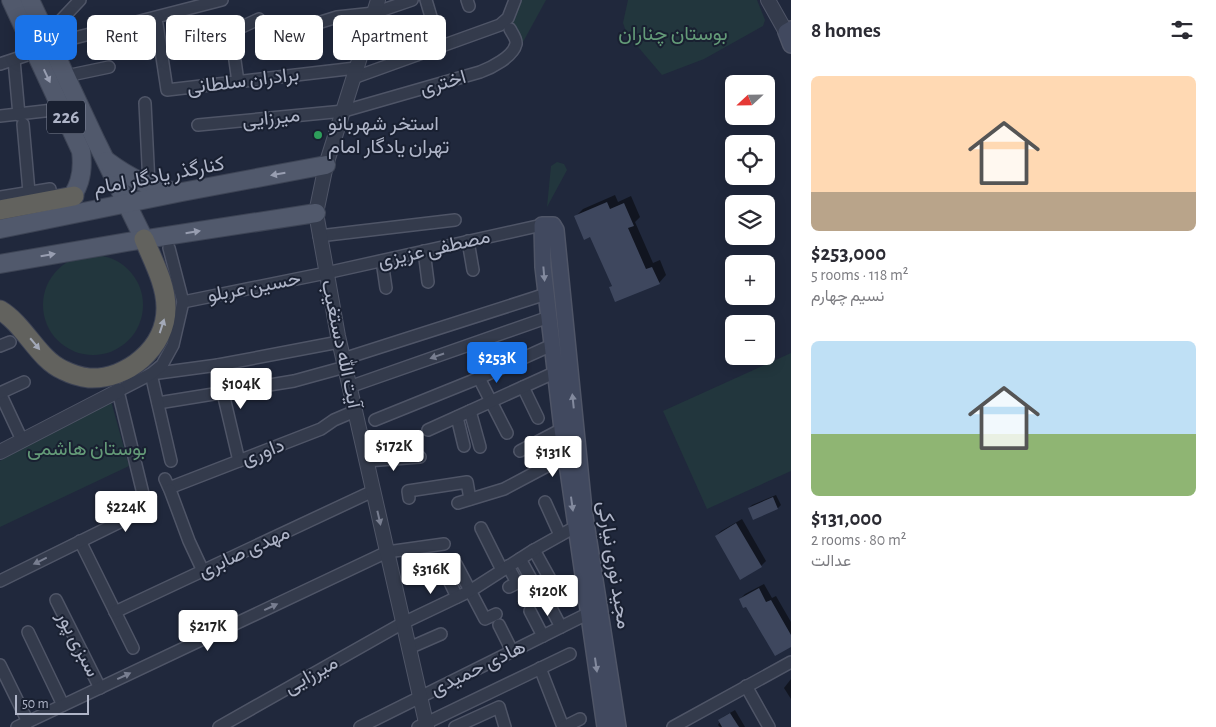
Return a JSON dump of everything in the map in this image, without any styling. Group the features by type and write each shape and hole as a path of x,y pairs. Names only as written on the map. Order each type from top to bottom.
{"highway":[{"path":"0,210 74,196"},
{"path":"0,310 19,325 48,359 61,369 88,378 114,374 129,368 141,360 152,348 161,330 165,314 165,295 144,239"}],"main road":[{"name":"226","path":"12,0 23,15"},
{"name":"226","path":"30,0 35,15"},
{"name":"226","path":"48,60 62,109 77,142 82,162 80,181 74,196"},
{"name":"226","path":"55,60 66,76 127,204"},
{"path":"105,159 125,175 149,185 182,192"},
{"name":"کنارگذر یادگار امام","path":"0,229 182,192 326,166"},
{"path":"38,222 65,206 74,196"},
{"path":"127,204 144,239"},
{"path":"0,264 144,239 316,213"},
{"name":"مجید نوری نیارکی","path":"549,227 543,266 575,526 618,727"},
{"name":"مجید نوری نیارکی","path":"549,227 584,510 605,727"}],"street":[{"path":"77,34 179,5 222,0"},
{"path":"323,21 376,6 412,0"},
{"path":"426,0 430,15"},
{"name":"برادران سلطانی","path":"157,24 167,90 238,82 355,73 500,25 508,18 515,0"},
{"path":"768,0 790,38"},
{"path":"65,15 75,1"},
{"name":"آیت الله دستغیب","path":"376,6 326,166 316,213 339,342 420,697 424,726"},
{"path":"238,82 231,32 255,21"},
{"name":"اختری","path":"344,111 491,68 504,58 516,43 516,39 510,29"},
{"path":"0,64 14,60 29,192"},
{"path":"66,76 109,67"},
{"path":"145,103 149,185"},
{"path":"0,116 21,119 62,109"},
{"name":"میرزایی","path":"198,125 344,111"},
{"path":"0,197 50,189"},
{"path":"319,236 455,220"},
{"name":"مصطفی عزیزی","path":"326,273 468,241 549,227"},
{"path":"468,241 473,270"},
{"path":"0,452 151,374 162,365 173,345 183,302 169,248"},
{"path":"424,251 428,282"},
{"path":"382,260 386,288"},
{"name":"حسین عربلو","path":"183,302 326,273"},
{"path":"158,403 294,381 546,294"},
{"path":"349,387 549,317"},
{"path":"151,374 218,365 339,342"},
{"path":"375,420 479,378 552,345"},
{"path":"218,365 239,461"},
{"path":"428,430 556,372"},
{"path":"151,374 171,461"},
{"path":"479,378 507,433"},
{"path":"22,440 0,393 24,382"},
{"path":"523,387 538,418"},
{"path":"0,581 142,510 145,502 118,391"},
{"name":"داوری","path":"203,571 189,541 168,486 321,429 334,420 355,410"},
{"path":"470,411 480,447"},
{"path":"457,416 464,446"},
{"path":"520,451 562,429"},
{"path":"458,503 504,489 566,456"},
{"path":"366,461 420,457"},
{"path":"410,498 408,491 467,482 470,499"},
{"name":"مهدی صابری","path":"115,612 373,491"},
{"path":"544,502 560,535"},
{"name":"میرزایی","path":"219,727 403,623 470,591 575,526"},
{"path":"481,528 505,568 517,583 509,587"},
{"path":"80,541 143,668"},
{"path":"17,727 387,552 444,544"},
{"path":"534,550 555,588"},
{"path":"520,559 541,597"},
{"path":"456,564 485,619 497,620 512,651"},
{"path":"445,572 457,597"},
{"name":"سبزی پور","path":"56,600 100,688"},
{"path":"551,608 561,627"},
{"path":"530,611 543,636"},
{"name":"هادی حمیدی","path":"360,727 594,612"},
{"path":"28,632 63,705"},
{"path":"409,648 441,634"},
{"path":"424,726 570,654"},
{"path":"673,727 791,662"},
{"path":"0,665 28,722"},
{"path":"540,668 564,727 580,718"},
{"path":"746,686 769,727"},
{"path":"455,727 499,707 505,727"}],"green space":[{"path":"520,0 546,0 523,42 510,22"},
{"name":"بوستان چناران","path":"628,0 757,0 765,20 763,26 704,59 662,75 627,34 623,23"},
{"path":"557,162 564,164 567,170 547,207 551,166"},
{"path":"93,255 112,259 128,270 139,286 143,305 139,324 128,340 112,351 93,355 74,351 58,340 47,324 43,305 47,286 58,270 74,259"},
{"path":"791,353 791,471 707,509 663,411 765,365 775,365 775,360"},
{"name":"بوستان هاشمی","path":"111,401 129,466 0,527 0,461 41,436"}],"building":[{"path":"607,202 610,209 624,203 634,226 628,228 646,269 652,267 660,284 615,302 609,287 612,286 590,237 584,240 574,216"},
{"path":"773,497 778,509 753,520 748,508"},
{"path":"736,523 762,567 740,580 715,536"},
{"path":"759,588 766,602 771,600 791,635 791,647 775,656 746,607 743,608 739,599"},
{"path":"730,713 739,727 722,727 718,720"}],"place":[{"name":"استخر شهربانو تهران یادگار امام","path":"318,135"}]}
